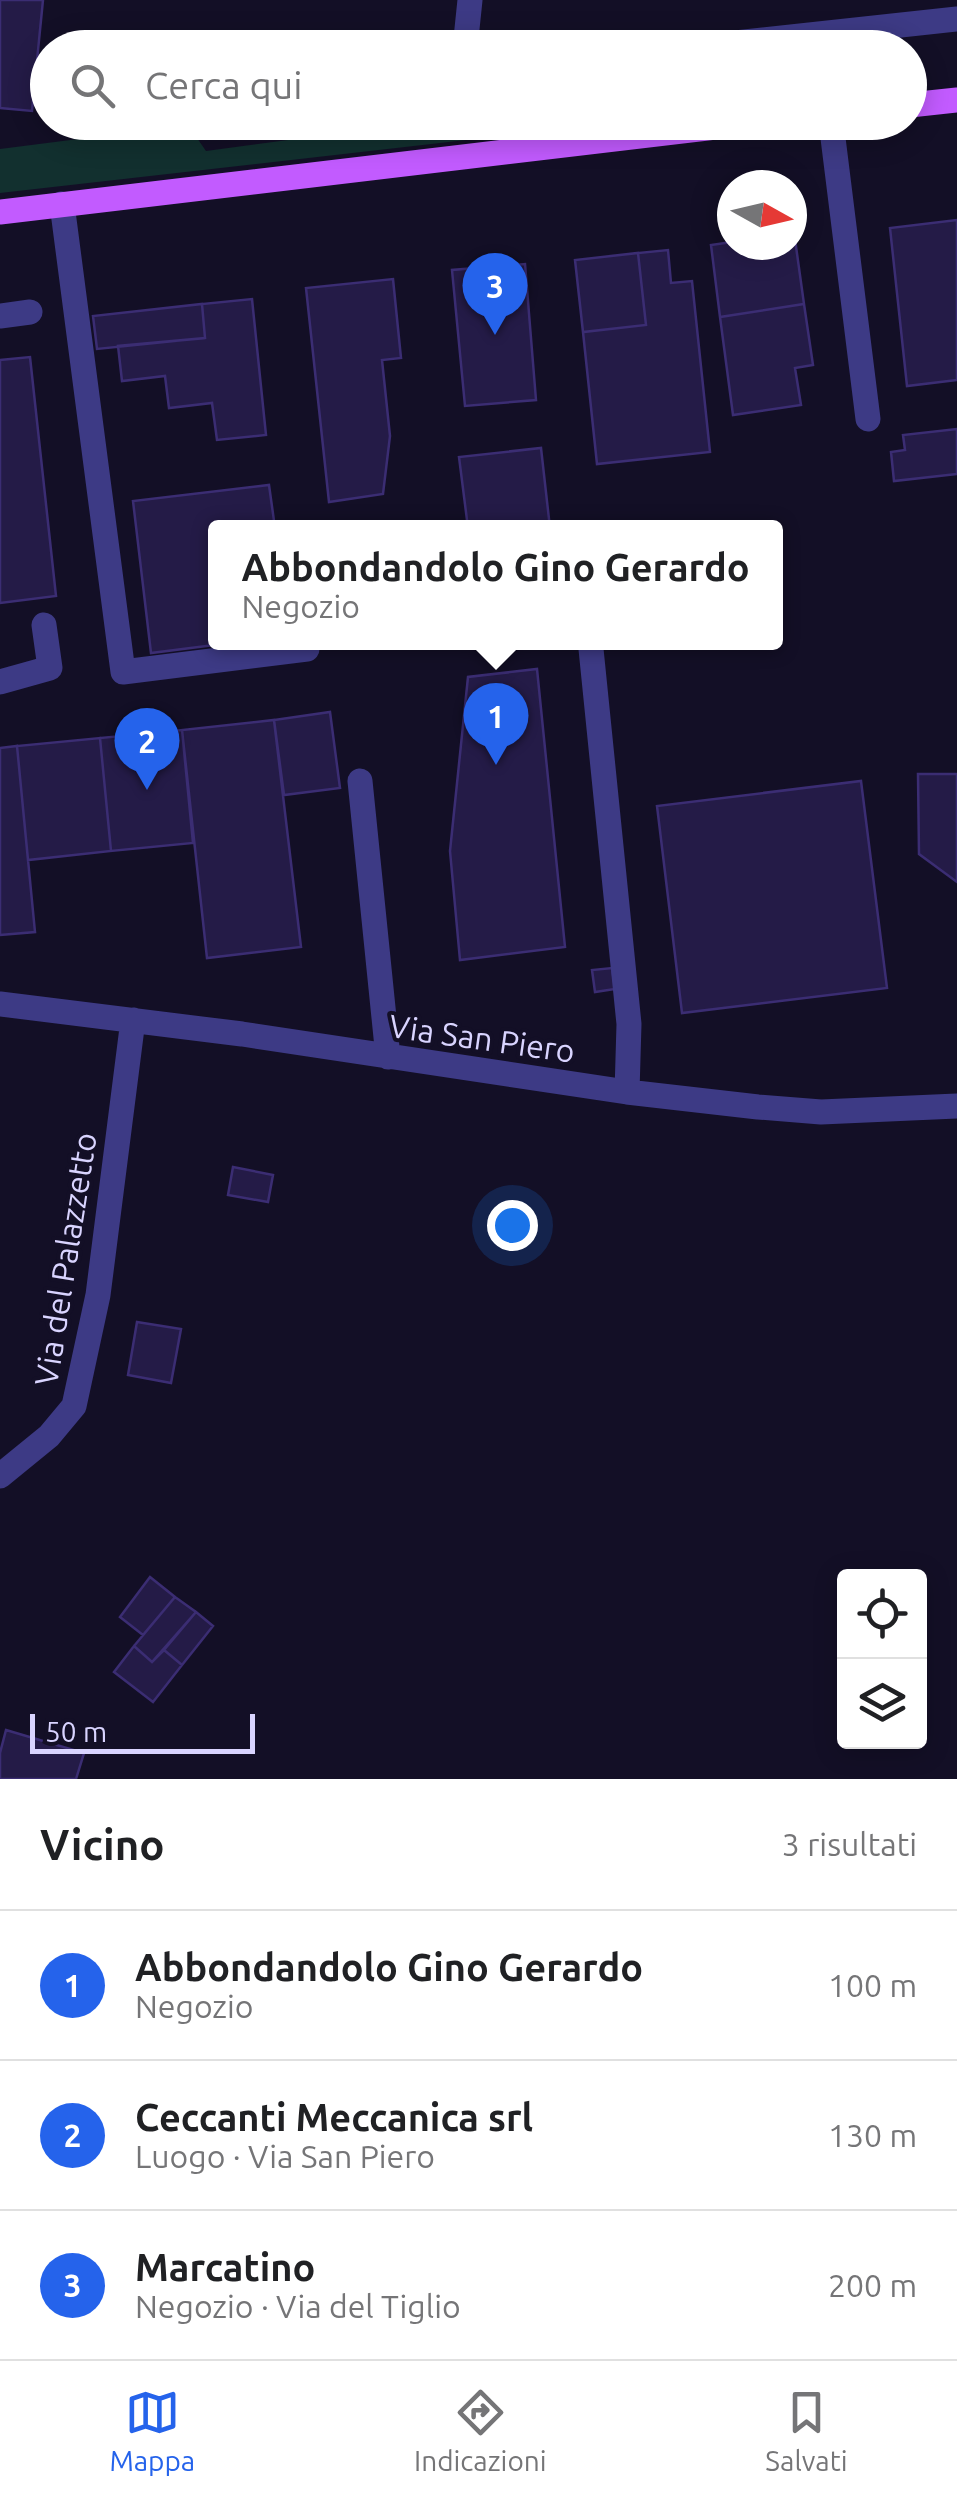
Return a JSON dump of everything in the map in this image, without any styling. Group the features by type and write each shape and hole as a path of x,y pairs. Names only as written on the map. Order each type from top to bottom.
{"main road":[{"path":"927,103 957,100"},
{"path":"0,212 605,140"}],"street":[{"path":"467,30 470,0"},
{"path":"850,30 957,18"},
{"path":"833,140 868,420"},
{"path":"62,204 123,672 300,650"},
{"path":"0,316 30,312"},
{"path":"0,682 50,668 44,625"},
{"path":"591,650 630,1024 627,1092"},
{"path":"360,781 388,1056"},
{"name":"Via San Piero","path":"0,1004 627,1092 821,1112 957,1106"},
{"name":"Via del Palazzetto","path":"0,1476 49,1436 74,1406 98,1295 133,1020"}],"green space":[{"path":"70,140 198,140 206,151 288,140 466,140 0,193 0,149"}],"building":[{"path":"0,0 43,0 40,30 30,30 30,111 0,108"},
{"path":"957,220 957,380 907,386 890,228"},
{"path":"717,244 717,260 798,260 804,304 720,317 711,245"},
{"path":"668,250 671,283 692,281 710,452 597,464 583,332 646,325 638,253"},
{"path":"638,253 646,325 583,332 575,260"},
{"path":"525,264 536,400 465,406 452,270"},
{"path":"393,279 401,358 382,360 390,436 383,494 329,502 306,288"},
{"path":"252,299 266,435 217,440 212,403 169,408 165,376 122,381 118,346 205,338 202,304"},
{"path":"202,304 205,338 97,349 93,316"},
{"path":"804,304 813,365 795,368 801,405 733,415 720,317"},
{"path":"30,357 56,596 0,603 0,360"},
{"path":"957,429 957,474 894,481 891,452 905,450 903,435"},
{"path":"541,448 549,520 467,520 459,457"},
{"path":"269,485 274,520 208,520 208,646 151,653 133,501"},
{"path":"537,669 565,947 460,960 450,851 468,677"},
{"path":"330,712 340,788 284,795 274,720"},
{"path":"274,720 301,947 207,958 182,730"},
{"path":"182,730 193,843 111,851 100,738"},
{"path":"100,738 111,851 28,860 17,746"},
{"path":"17,746 35,932 0,935 0,748"},
{"path":"918,774 957,774 957,882 919,854"},
{"path":"861,781 887,988 682,1013 657,806"},
{"path":"612,968 615,989 595,992 592,970"},
{"path":"233,1167 273,1175 268,1202 228,1195"},
{"path":"137,1322 181,1329 171,1383 128,1375"},
{"path":"150,1577 175,1597 143,1635 120,1617"},
{"path":"175,1597 196,1612 152,1662 134,1646"},
{"path":"196,1612 213,1626 182,1665 164,1650"},
{"path":"134,1646 152,1662 164,1650 182,1665 153,1702 114,1672"},
{"path":"6,1730 84,1753 76,1779 0,1779 0,1753"}],"place":[{"name":"Marcatino","path":"495,335"},
{"name":"Abbondandolo Gino Gerardo","path":"496,765"},
{"name":"Ceccanti Meccanica srl","path":"147,790"}]}
